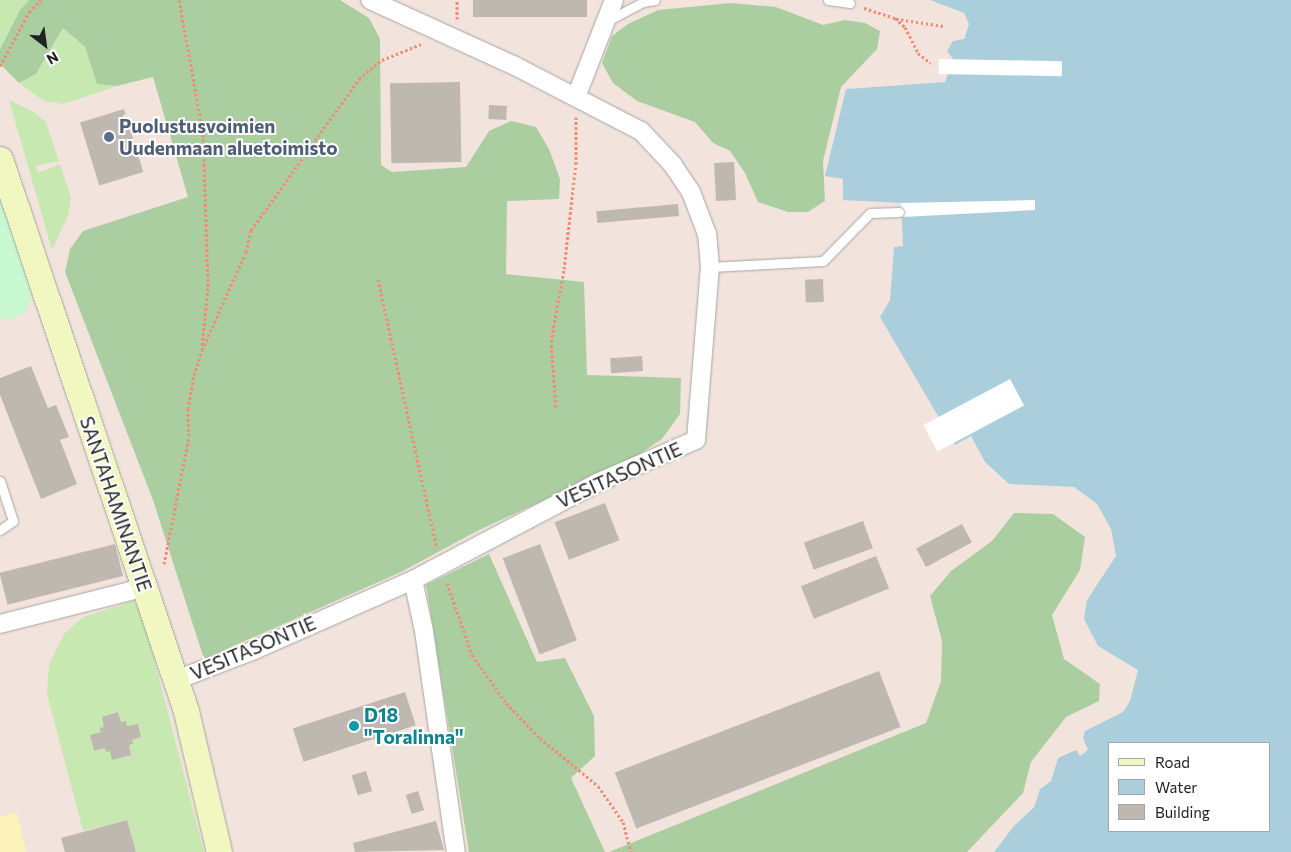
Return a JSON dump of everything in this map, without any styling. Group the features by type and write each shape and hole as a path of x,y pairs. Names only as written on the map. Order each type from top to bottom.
{"main road":[{"name":"SANTAHAMINANTIE","path":"0,159 38,281 146,587 186,711 218,852"}],"street":[{"name":"VESITASONTIE","path":"176,680 252,651 413,580 440,563 597,483 696,440 710,267 707,234 691,192 673,166 641,131 576,97 370,0"},
{"path":"576,97 614,0"},
{"path":"413,580 424,630 456,852"},
{"path":"0,624 146,587"}],"lane":[{"path":"605,22 643,2 655,0"},
{"path":"828,0 850,3"},
{"path":"710,267 823,261 870,213 900,212"},
{"path":"0,481 13,521 0,530"}],"path":[{"path":"0,66 29,12 41,0"},
{"path":"179,0 203,134 208,288 202,350"},
{"path":"850,3 895,18 945,26"},
{"path":"895,18 905,27 918,54 931,63"},
{"path":"164,564 189,436 188,409 194,375 202,350 246,252 251,230 359,79 382,60 414,45 457,40"},
{"path":"556,407 551,342 564,269 576,164 576,97"},
{"path":"378,279 440,563 472,655 506,703 534,731 598,786 623,822 631,852"}],"shaded area":[{"path":"0,0 930,0 964,13 969,24 945,82 846,89 825,176 843,179 843,200 901,203 903,246 894,248 890,300 880,317 955,444 971,435 985,462 1009,484 1074,487 1097,504 1111,529 1116,556 1087,600 1098,646 1138,670 1130,701 1123,712 1085,731 1083,738 1088,750 1080,756 1058,758 1051,781 1040,789 1034,807 1013,827 994,852 0,852"}],"green space":[{"path":"0,0 29,0 20,10 0,49"},
{"path":"29,0 340,0 369,18 380,39 381,165 392,172 466,167 489,131 511,121 536,127 549,149 560,179 559,199 507,201 506,274 584,282 587,375 681,378 680,414 662,439 629,461 477,531 401,572 204,659 153,500 65,272 70,249 83,231 188,197 153,77 117,86 97,84 85,47 63,28 36,74 19,83 0,64 0,49 20,10"},
{"path":"731,3 776,7 823,25 845,20 865,23 880,31 877,49 841,87 823,161 825,201 808,212 788,212 758,202 745,173 730,151 713,143 695,122 637,101 613,83 602,63 612,36 628,24 658,10"},
{"path":"63,28 85,47 97,84 117,86 63,104 44,101 19,83 36,74"},
{"path":"9,100 34,112 46,122 59,161 36,166 38,173 60,164 71,198 68,216 52,250"},
{"path":"0,198 32,294 26,312 9,319 0,318"},
{"path":"1014,513 1053,514 1085,537 1080,570 1052,615 1064,659 1100,684 1099,701 1066,717 1031,762 1023,793 967,852 609,852 926,723 941,681 942,641 930,596 951,571 992,541"},
{"path":"489,554 537,662 565,658 594,716 595,756 571,778 605,852 469,852 426,585"},
{"path":"134,601 142,612 204,852 136,852 127,820 83,831 47,694 49,664 64,634 83,617"}],"sand":[{"path":"17,812 26,852 0,852 0,817"}],"water":[{"path":"930,0 1291,0 1291,852 994,852 1013,827 1034,807 1040,789 1051,781 1058,758 1076,750 1080,756 1088,750 1083,738 1085,731 1123,712 1130,701 1138,670 1098,646 1084,619 1087,600 1116,556 1111,529 1097,504 1074,487 1009,484 985,462 971,436 955,445 880,317 890,300 894,247 903,246 901,203 843,200 843,179 825,176 846,89 945,82 953,59 947,51 953,41 964,39 969,24 964,13"}],"pier":[{"path":"939,59 1062,61 1062,76 939,74"},
{"path":"1035,200 1035,210 902,217 901,203"},
{"path":"1010,379 1024,405 938,451 923,425"}],"building":[{"path":"473,0 587,0 587,17 473,17"},
{"path":"460,82 461,162 391,163 390,83"},
{"path":"489,105 507,106 506,120 488,119"},
{"name":"Puolustusvoimien Uudenmaan aluetoimisto","path":"124,109 143,172 99,186 80,122"},
{"path":"734,162 736,200 716,201 714,163"},
{"path":"678,204 679,216 597,223 596,211"},
{"path":"823,279 824,302 806,303 805,280"},
{"path":"642,356 643,371 611,373 610,358"},
{"path":"31,366 48,408 56,405 69,437 60,440 77,484 41,499 0,395 0,378"},
{"path":"605,503 619,540 569,560 555,522"},
{"path":"863,521 873,548 814,570 804,543"},
{"path":"962,524 972,543 926,567 916,548"},
{"path":"115,544 123,576 8,605 0,573"},
{"path":"540,544 577,640 540,654 503,558"},
{"path":"876,556 889,588 814,619 801,586"},
{"path":"879,671 901,727 636,828 615,772"},
{"name":"D18 ''Toralinna''","path":"405,692 416,725 304,762 293,728"},
{"path":"118,712 121,722 126,721 127,726 138,724 141,737 132,740 133,744 129,745 131,755 112,760 110,751 106,752 105,748 94,751 90,735 101,732 100,728 104,727 102,717"},
{"path":"366,771 372,791 358,795 352,775"},
{"path":"418,791 424,810 412,814 406,795"},
{"path":"127,820 136,852 65,852 61,838"},
{"path":"436,821 444,850 355,852 353,843"}],"place":[{"name":"Puolustusvoimien Uudenmaan aluetoimisto","path":"109,137"},
{"name":"D18 ''Toralinna''","path":"354,726"}]}
